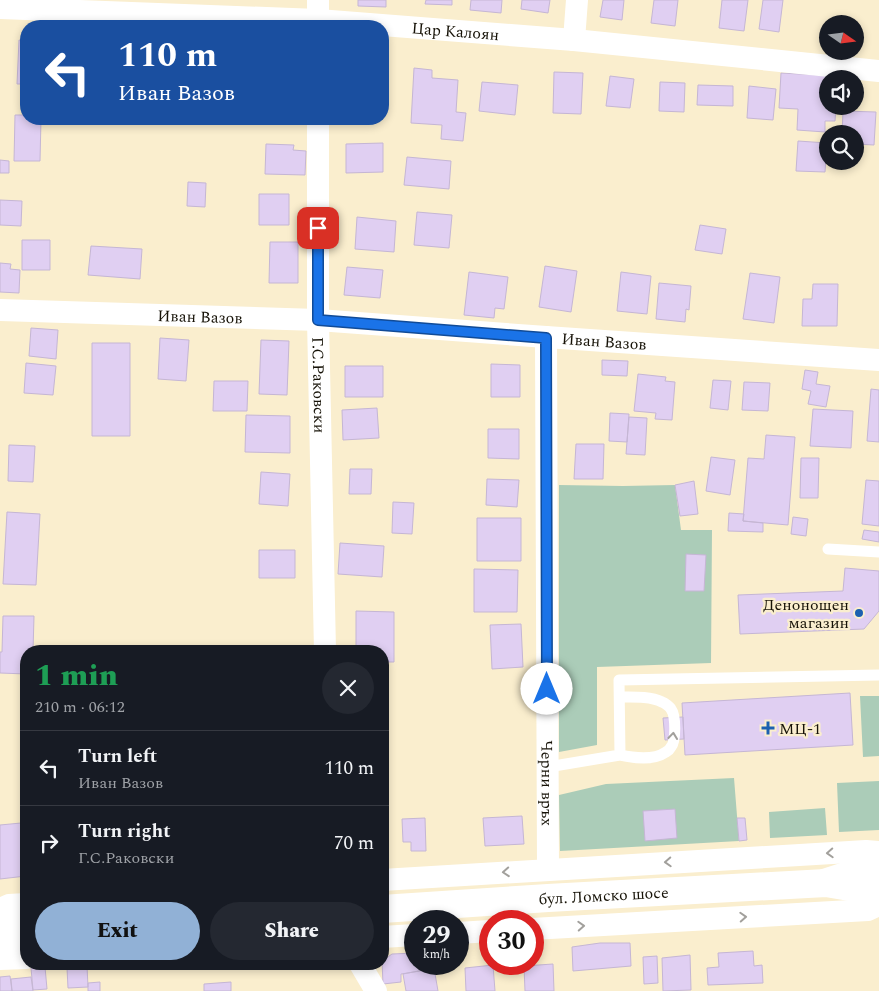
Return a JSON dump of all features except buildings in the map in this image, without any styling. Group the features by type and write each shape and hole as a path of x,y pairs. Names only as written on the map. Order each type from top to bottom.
{"main road":[{"name":"бул. Ломско шосе","path":"826,883 879,865"},
{"name":"бул. Ломско шосе","path":"389,909 558,897 826,883 879,892"},
{"path":"0,920 20,926"},
{"path":"0,946 20,940"}],"street":[{"path":"574,40 577,0"},
{"name":"Цар Калоян","path":"0,8 318,16 361,20"},
{"name":"Цар Калоян","path":"389,23 879,71"},
{"name":"Г.С.Раковски","path":"318,125 318,320 325,645"},
{"name":"Иван Вазов","path":"0,310 318,320 546,338 879,360"},
{"name":"Черни връх","path":"546,338 548,870"},
{"path":"389,880 866,851 879,852"},
{"path":"0,909 9,905 20,904"},
{"path":"544,928 868,910 879,905"},
{"path":"389,937 404,936"},
{"path":"0,959 20,958"},
{"path":"364,970 376,991"}],"lane":[{"path":"828,549 879,552"},
{"path":"620,755 620,680 879,675"},
{"path":"548,767 620,755 636,758 653,757 665,753 672,746 675,736 674,716 671,708 662,702 642,698 620,698"}],"green space":[{"path":"559,485 675,485 681,530 712,530 711,663 597,667 597,745 559,752"},
{"path":"860,696 879,696 879,756 863,757"},
{"path":"734,778 739,841 560,851 559,795 606,784"},
{"path":"879,781 879,830 839,832 837,783"},
{"path":"825,808 827,835 770,838 769,812"}],"place":[{"name":"Денонощен магазин","path":"859,613"},
{"name":"МЦ-1","path":"768,728"}],"route":[{"path":"318,228 318,320 546,338 547,689"}]}
